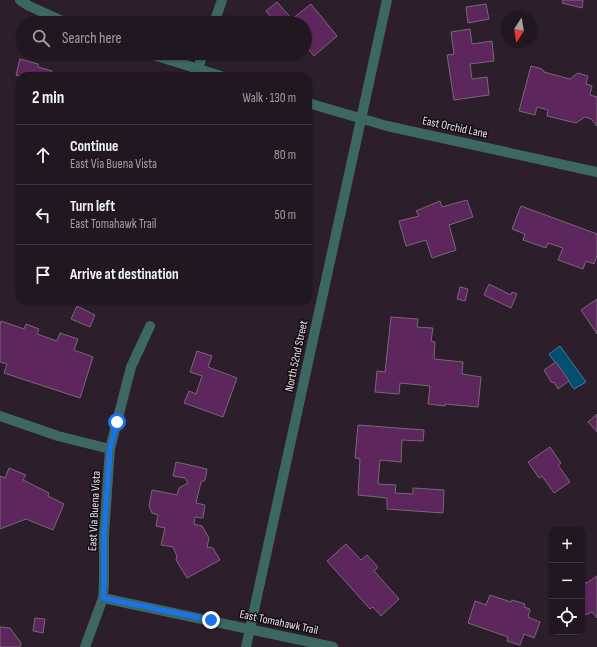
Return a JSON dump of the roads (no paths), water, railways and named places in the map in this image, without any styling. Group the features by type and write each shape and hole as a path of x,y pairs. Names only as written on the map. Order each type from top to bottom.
{"street":[{"path":"20,0 51,16"},
{"path":"216,16 222,0"},
{"name":"North 52nd Street","path":"246,647 360,118 387,0"},
{"path":"169,60 208,72"},
{"path":"198,69 201,60"},
{"name":"East Orchid Lane","path":"312,104 393,127 597,172"},
{"name":"East Via Buena Vista","path":"85,647 103,598 104,535 110,449 131,367 150,326"},
{"path":"0,416 58,436 110,449"},
{"name":"East Tomahawk Trail","path":"103,598 333,647"}],"water":[{"path":"560,346 586,382 574,389 549,354"}]}
